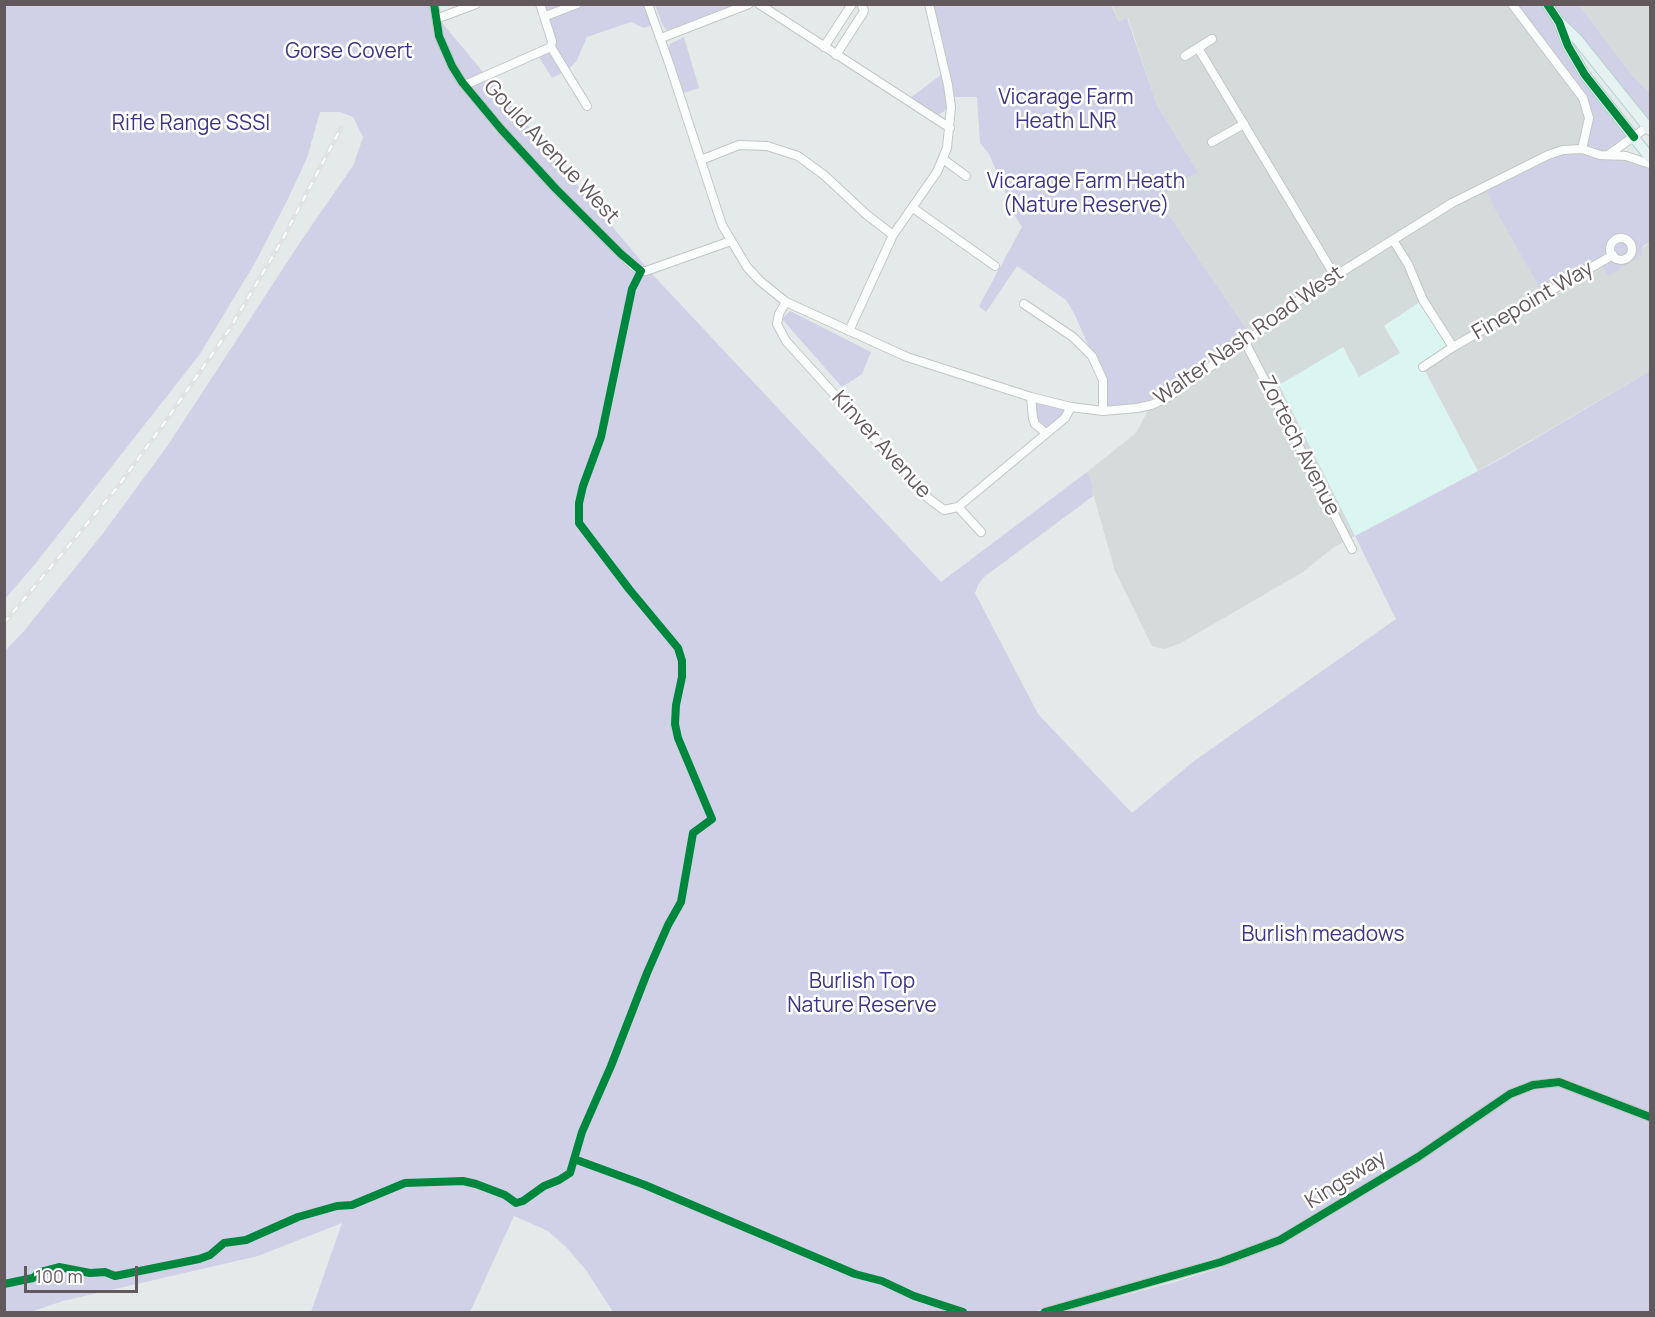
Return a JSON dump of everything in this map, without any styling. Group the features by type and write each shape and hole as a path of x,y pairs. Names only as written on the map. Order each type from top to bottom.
{"main road":[{"path":"1547,4 1559,22 1577,39 1650,127"},
{"path":"1559,22 1568,46 1585,75 1650,158"}],"street":[{"name":"Gould Avenue West","path":"434,4 444,50 465,85 501,129 556,189 641,271 653,269 731,241"},
{"path":"436,20 476,4"},
{"path":"540,4 546,16 552,41 551,47 586,106"},
{"path":"546,16 577,4"},
{"name":"Walter Nash Road West","path":"648,4 722,225 747,267 786,302 907,357 1031,397 1071,407 1103,411 1137,408 1167,398 1335,276 1452,203 1526,164 1563,150 1582,149 1608,155 1626,156 1650,164"},
{"path":"660,38 749,4"},
{"path":"759,4 950,128"},
{"path":"824,47 852,4"},
{"path":"836,55 863,14 861,4"},
{"path":"849,331 893,235 913,208 943,159 947,148 951,107 929,4"},
{"path":"1512,4 1583,98 1589,118 1582,149"},
{"path":"1185,56 1212,39"},
{"path":"465,85 551,47"},
{"path":"1198,48 1335,276"},
{"path":"1212,142 1244,124"},
{"path":"1608,155 1650,127"},
{"path":"701,160 739,145 766,146 798,156 824,175 867,215 893,235"},
{"path":"943,159 966,176"},
{"path":"913,208 995,266"},
{"name":"Finepoint Way","path":"1393,240 1408,264 1423,300 1453,347"},
{"name":"Finepoint Way","path":"1423,367 1453,347 1612,255"},
{"name":"Kinver Avenue","path":"786,302 779,314 777,324 786,341 928,498 944,510 958,507 1065,418 1071,407"},
{"path":"1024,303 1073,337 1092,356 1103,380 1103,411"},
{"name":"Zortech Avenue","path":"1245,342 1352,549"},
{"path":"1031,397 1035,424 1047,433"},
{"path":"958,507 981,532"},
{"name":"Kingsway","path":"1045,1312 1211,1265 1280,1240 1418,1157 1510,1094 1533,1085 1559,1082 1650,1116"}],"shaded area":[{"path":"1112,5 1512,5 1583,98 1600,262 1608,276 1650,242 1650,371 1478,471 1423,367 1453,347 1423,300 1252,337 1158,199 1198,172 1157,105 1128,18 1119,22"},
{"path":"1579,5 1650,5 1650,93 1632,75"},
{"path":"1393,240 1423,300 1384,326 1400,353 1359,377 1343,347 1279,385 1252,337"},
{"path":"1423,300 1453,347 1423,367 1478,471 1355,536 1279,385 1343,347 1400,353 1384,326"},
{"path":"1252,337 1279,385 1355,536 1334,547 1303,572 1179,644 1164,649 1152,646 1115,571 1087,472 1136,433 1151,405"}],"green space":[{"path":"5,5 432,5 433,12 652,274 941,582 1087,472 1092,484 1093,496 984,577 975,593 1038,714 1132,813 1194,761 1396,619 1355,536 1499,460 1650,371 1650,1312 1060,1312 1220,1268 1216,1258 1033,1312 613,1312 586,1270 566,1247 548,1231 514,1216 470,1312 311,1312 342,1223 258,1256 63,1301 30,1312 5,1312 5,651 24,631 104,532 168,445 354,164 363,137 353,117 340,112 320,112 307,158 287,201 255,263 200,354 36,563 5,599"},
{"path":"540,5 648,5 655,24 644,28 631,22 587,37 576,62 566,71 552,78 537,54 551,47"},
{"path":"655,5 739,5 667,30 663,26"},
{"name":"Vicarage Farm Heath (Nature Reserve)","path":"929,5 1111,5 1119,22 1127,18 1157,105 1198,172 1158,199 1252,337 1167,398 1103,411 1103,380 1075,315 1066,300 1017,266 986,312 979,306 1022,227 1008,205 1005,191 989,154 980,143 977,97 954,97"},
{"path":"1512,5 1579,5 1632,75 1650,93 1650,130 1560,23 1568,46 1634,137 1609,154 1650,164 1650,242 1643,246 1642,255 1608,276 1600,263 1544,295 1484,186 1526,164 1582,149 1587,106"},
{"path":"684,37 699,88 684,93 668,49 670,44"},
{"path":"942,74 948,102 945,111 937,115 909,99"},
{"path":"790,311 871,352 862,374 842,387 782,319"},
{"path":"1031,397 1069,407 1065,418 1046,433 1040,428"}],"railway":[{"path":"4,623 116,489 229,330 280,244 341,128"}],"cycle path":[{"path":"4,1284 33,1278 40,1272 59,1267 90,1273 105,1272 115,1276 199,1259 210,1255 224,1243 246,1240 298,1217 337,1206 352,1205 405,1183 463,1181 505,1195 516,1203 570,1173 582,1132 611,1066 647,973 681,902 693,833 712,819 678,738 675,724 676,705 682,677 682,661 678,648 579,523 579,503 583,486 601,437 632,289 641,271 556,189 462,82 439,36 434,4"},
{"path":"1547,4 1559,22 1568,46 1585,75 1634,137"},
{"path":"1045,1312 1221,1262 1280,1240 1418,1157 1510,1094 1533,1085 1559,1082 1650,1117"},
{"path":"574,1159 645,1185 855,1274 882,1281 914,1296 963,1312"}],"park label":[{"name":"Gorse Covert","path":"349,52"},
{"name":"Vicarage Farm Heath LNR","path":"1066,110"},
{"name":"Rifle Range SSSI","path":"191,124"},
{"name":"Burlish meadows","path":"1323,935"},
{"name":"Burlish Top Nature Reserve","path":"862,994"}]}
